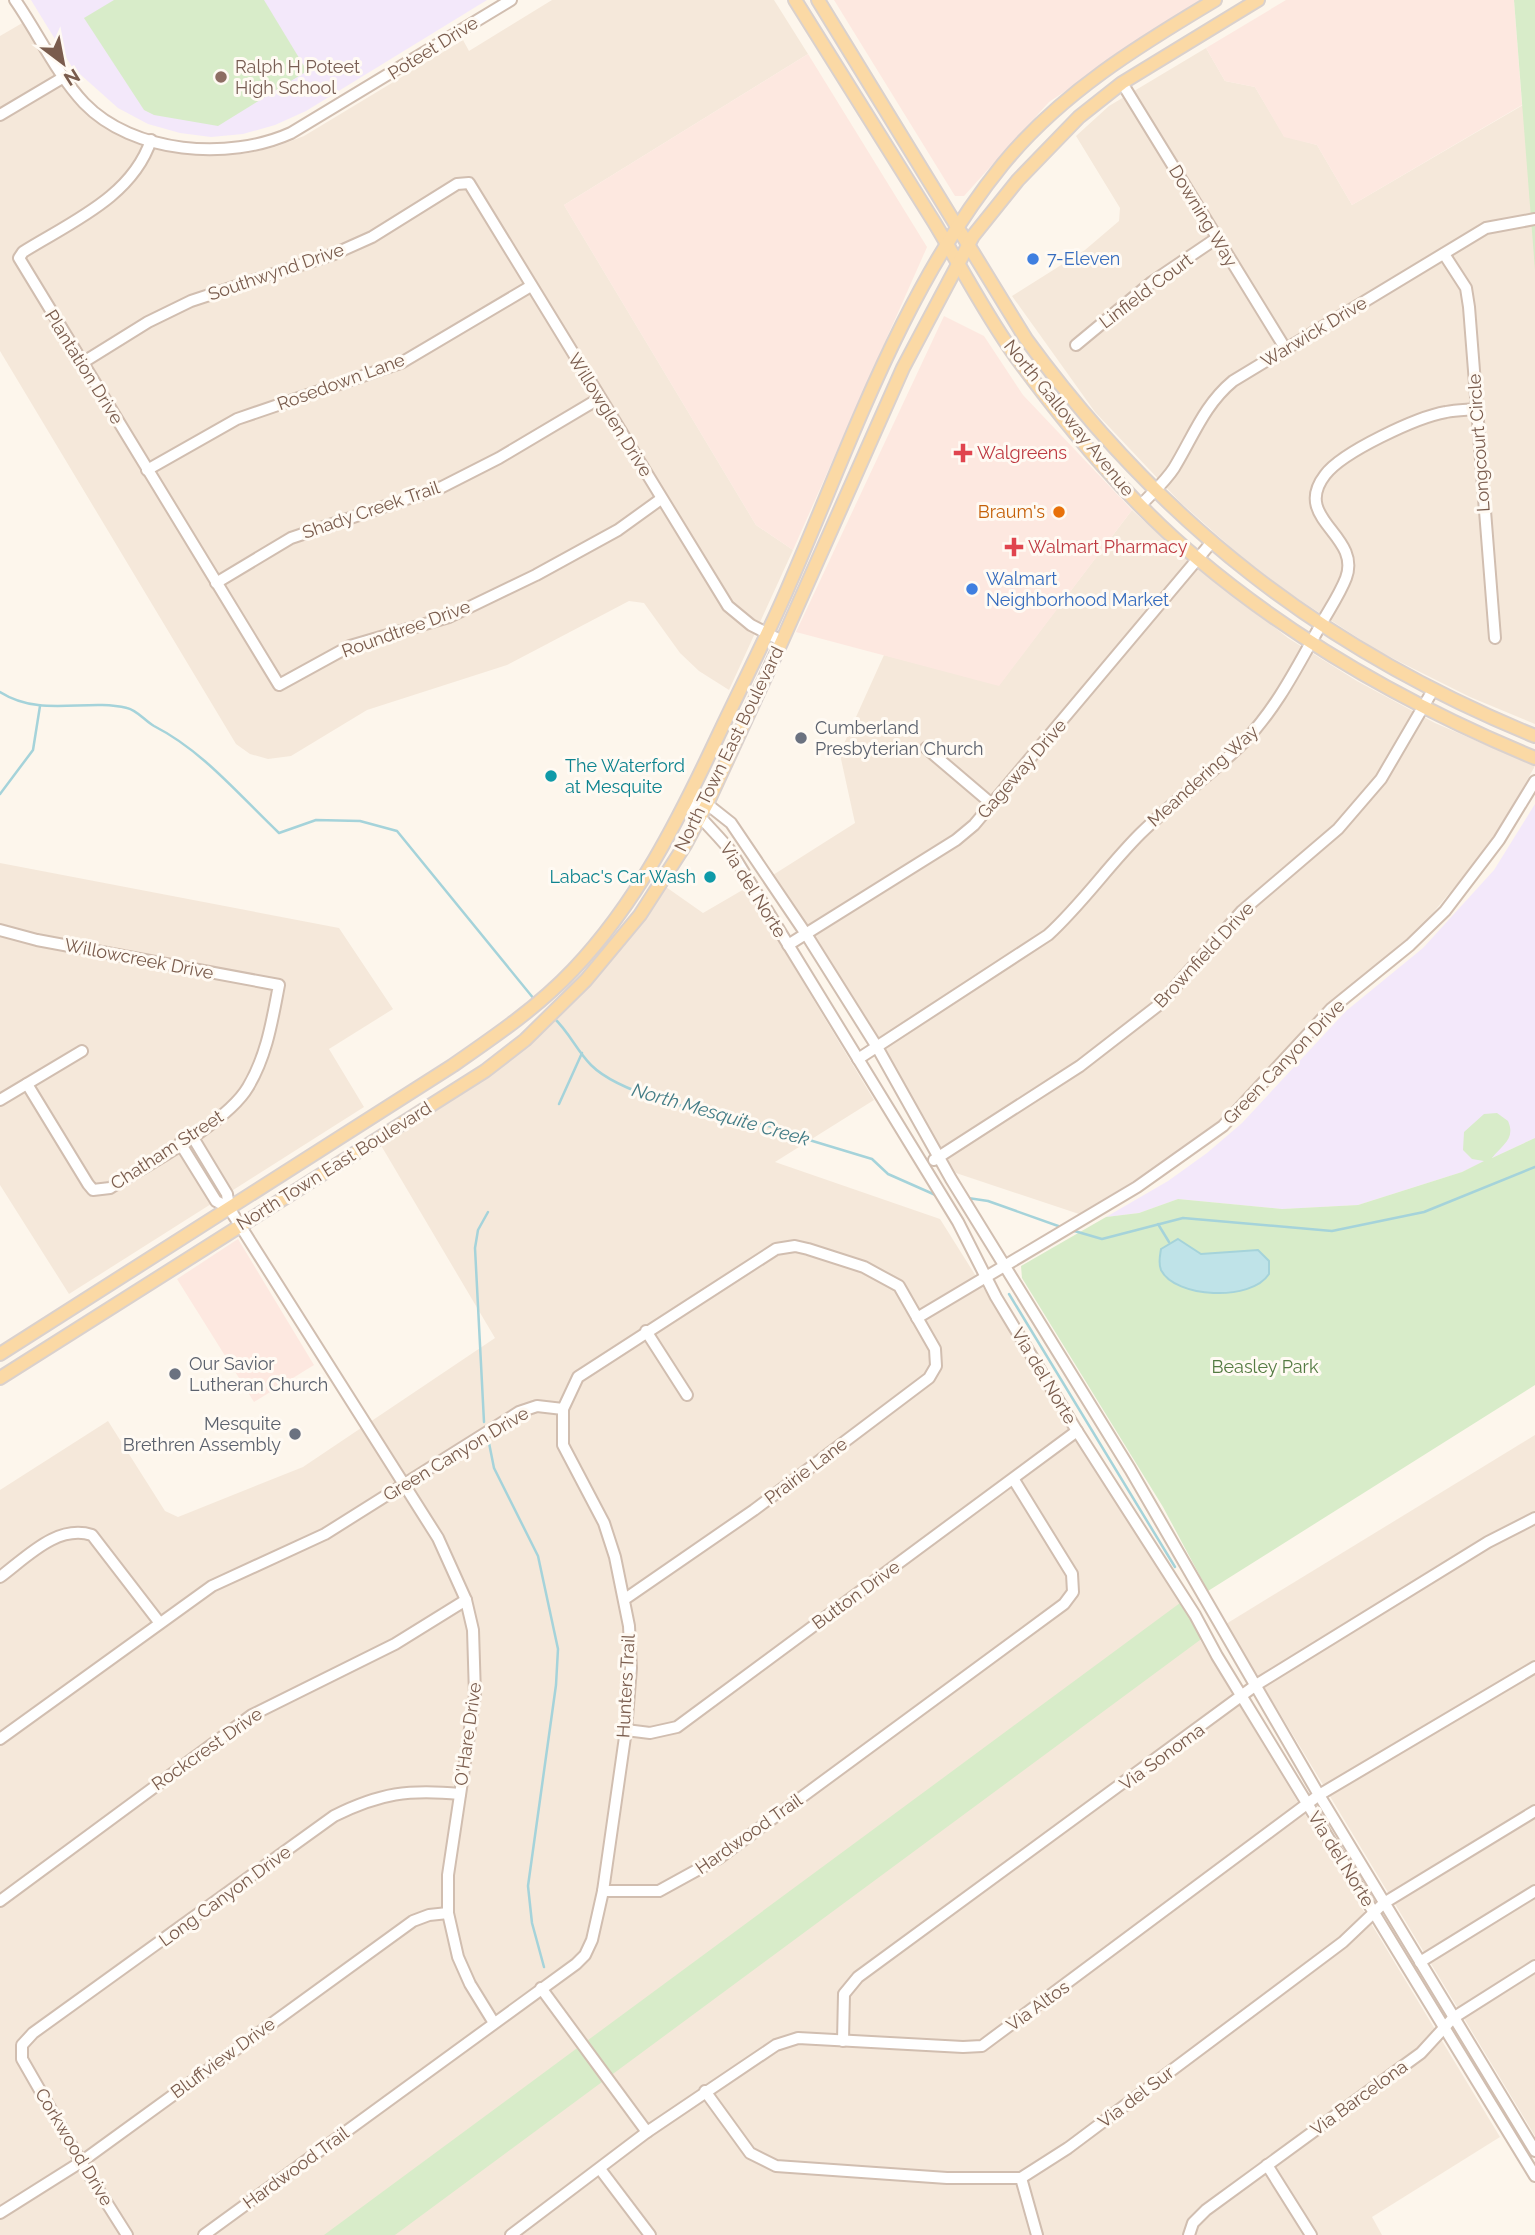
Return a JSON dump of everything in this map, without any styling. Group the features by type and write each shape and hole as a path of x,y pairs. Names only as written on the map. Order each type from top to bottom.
{"main road":[{"name":"North Galloway Avenue","path":"795,0 946,243 987,315 1046,396 1141,505 1198,559 1311,643 1423,709 1535,758"},
{"name":"North Galloway Avenue","path":"818,0 958,226 1007,311 1060,386 1154,490 1247,574 1320,626 1433,690 1535,736"},
{"name":"North Town East Boulevard","path":"0,1354 452,1066 513,1023 562,981 605,933 688,801 766,635 881,373 946,243 1001,166 1045,119 1109,66 1215,0"},
{"name":"North Town East Boulevard","path":"0,1378 485,1071 525,1040 620,941 640,915 707,804 898,380 968,244 1018,180 1060,134 1122,83 1258,0"},
{"path":"1187,17 1199,36"},
{"path":"857,99 873,88"},
{"path":"1045,119 1060,134"},
{"path":"881,373 898,380"},
{"path":"1046,396 1060,386"},
{"path":"840,464 856,471"},
{"path":"605,933 620,941"},
{"path":"78,1304 89,1322"}],"street":[{"name":"Poteet Drive","path":"15,0 64,77 96,114 151,140 203,149 228,149 275,140 349,100 510,0"},
{"path":"0,115 64,77"},
{"name":"Downing Way","path":"1122,83 1285,348"},
{"name":"Plantation Drive","path":"151,140 144,162 130,181 108,199 23,252 19,258 243,631"},
{"name":"Southwynd Drive","path":"82,363 148,322 191,301 334,254 372,237 457,184 469,183"},
{"name":"Willowglen Drive","path":"469,183 728,606 766,635 782,641"},
{"name":"Warwick Drive","path":"1141,505 1172,470 1198,421 1219,393 1285,348 1486,228 1507,222 1535,219"},
{"name":"Linfield Court","path":"1076,345 1153,282 1217,238"},
{"name":"Longcourt Circle","path":"1444,254 1466,288 1495,638"},
{"name":"Rosedown Lane","path":"147,470 237,419 401,363 531,286"},
{"name":"Shady Creek Trail","path":"216,583 291,538 442,487 499,458 600,398"},
{"name":"Meandering Way","path":"858,1059 1016,958 1072,913 1136,838 1264,721 1292,679 1338,597 1348,573 1349,560 1316,509 1314,492 1322,478 1344,458 1407,425 1445,412 1477,409"},
{"name":"Roundtree Drive","path":"243,631 279,685 351,646 449,617 536,575 618,530 661,499"},
{"name":"Gageway Drive","path":"788,945 956,840 993,804 1211,543"},
{"name":"Brownfield Drive","path":"924,1166 1080,1066 1160,1004 1242,911 1338,829 1381,779 1433,690"},
{"path":"926,748 993,804"},
{"name":"Green Canyon Drive","path":"1005,1266 1204,1142 1255,1094 1331,1009 1410,945 1445,911 1477,872 1535,781"},
{"path":"688,801 707,804"},
{"name":"Via del Norte","path":"688,801 699,818 718,834 732,853 958,1222 986,1277 1077,1431 1195,1615 1307,1805 1535,2176"},
{"name":"Via del Norte","path":"707,804 731,823 806,934 877,1047 951,1179 1124,1458 1319,1795 1535,2151"},
{"name":"Willowcreek Drive","path":"0,930 37,940 279,985"},
{"name":"Chatham Street","path":"27,1084 93,1190 110,1188 192,1136 230,1108 247,1090 268,1042 279,985"},
{"path":"0,1100 82,1051"},
{"path":"192,1136 227,1194 229,1208"},
{"path":"180,1143 216,1201 229,1208"},
{"name":"O'Hare Drive","path":"229,1208 438,1538 466,1600 473,1630 476,1685 448,1875 448,1913 458,1956 470,1984 494,2023"},
{"path":"563,1409 578,1377 776,1249 795,1247 864,1267 889,1278 900,1286 917,1318 1005,1266"},
{"name":"Prairie Lane","path":"625,1599 754,1510 929,1378 936,1366 937,1356 917,1318"},
{"path":"646,1331 687,1395"},
{"name":"Green Canyon Drive","path":"0,1739 212,1586 326,1534 519,1412 537,1406 563,1409"},
{"name":"Hunters Trail","path":"563,1409 563,1445 604,1523 625,1599 631,1668 626,1730 603,1891"},
{"name":"Button Drive","path":"626,1730 650,1733 677,1727 1077,1431"},
{"name":"Hardwood Trail","path":"204,2235 585,1955 592,1940 603,1891 659,1891 719,1858 1064,1604 1073,1591 1072,1574 1014,1480"},
{"name":"Via Sonoma","path":"843,2041 844,1994 858,1977 1256,1685 1488,1542 1535,1518"},
{"path":"0,1577 61,1534 81,1531 92,1535 159,1622"},
{"name":"Rockcrest Drive","path":"0,1901 252,1714 395,1644 466,1600"},
{"name":"Via Altos","path":"511,2235 647,2132 776,2045 799,2038 982,2046 1319,1795 1535,1667"},
{"name":"Long Canyon Drive","path":"22,2059 22,2045 33,2033 334,1816 382,1796 424,1791 460,1794"},
{"name":"Via del Sur","path":"1021,2178 1068,2148 1321,1958 1384,1903 1535,1811"},
{"path":"1420,1962 1535,1891"},
{"name":"Bluffview Drive","path":"0,2213 80,2162 413,1921 429,1915 448,1913"},
{"name":"Via Barcelona","path":"1189,2235 1193,2223 1206,2210 1421,2053 1453,2018 1535,1966"},
{"path":"541,1988 647,2132"},
{"name":"Corkwood Drive","path":"22,2059 80,2162 127,2235"},
{"path":"705,2091 750,2153 776,2166 947,2178 1021,2178 1037,2235"},
{"path":"1267,2165 1311,2235"},
{"path":"600,2169 650,2235"}],"shaded area":[{"name":"Ralph H Poteet High School","path":"31,0 487,0 306,111 275,125 243,134 211,137 180,133 148,124 118,108 72,67"},
{"path":"552,0 774,0 808,54 564,205 756,525 793,550 729,690 699,671 680,653 644,603 629,601 507,665 367,710 291,756 268,759 250,754 236,744 0,351 0,36 24,22 72,93 136,139 161,150 203,155 244,154 275,147 304,136 463,40 469,51"},
{"path":"834,0 1201,0 1049,102 964,196 955,196"},
{"path":"1286,0 1514,0 1522,105 1352,205 1317,145 1284,137 1255,87 1225,81 1206,48"},
{"path":"1206,48 1225,81 1255,87 1284,136 1317,145 1352,205 1535,98 1535,724 1470,697 1378,651 1292,595 1245,560 1180,502 1095,412 1012,296 1085,250 1119,221 1120,208 1076,136 1109,106"},
{"path":"808,54 927,247 793,550 756,525 564,205"},
{"path":"944,316 984,336 1023,395 1132,510 999,686 796,632"},
{"path":"1132,510 1169,544 1288,638 1357,681 1435,723 1535,766 1492,842 1422,926 1328,1004 1263,1078 1220,1120 1168,1160 1079,1214 956,1173 773,875 855,823 841,759 842,748 884,655 999,685"},
{"path":"1535,804 1535,1138 1462,1172 1358,1205 1282,1209 1178,1199 1139,1213 1106,1217 1168,1181 1242,1123 1346,1011 1423,948 1494,870"},
{"path":"0,863 339,928 393,1009 329,1049 364,1107 69,1294 0,1185"},
{"path":"666,887 703,913 746,888 874,1100 775,1162 940,1219 1201,1634 1200,1640 1500,2137 1372,2217 1382,2235 0,2235 0,1490 108,1421 165,1511 178,1517 303,1467 495,1338 379,1142 463,1089 610,961 651,911"},
{"path":"238,1239 314,1365 254,1402 177,1279"},
{"path":"1535,1435 1535,2136 1226,1624"}],"green space":[{"path":"114,0 264,0 307,71 218,126 154,115 144,110 84,18"},
{"path":"1514,0 1535,0 1535,270"},
{"name":"Beasley Park","path":"1497,1113 1508,1121 1510,1133 1507,1141 1492,1158 1535,1138 1535,1385 1208,1591 1163,1507 1022,1278 1021,1266 1106,1217 1139,1213 1178,1199 1282,1209 1358,1205 1462,1172 1484,1161 1472,1159 1463,1150 1464,1132 1484,1114"},
{"path":"1180,1603 1201,1634 1200,1640 395,2235 324,2235"}],"water":[{"path":"1178,1239 1201,1254 1258,1250 1269,1261 1269,1274 1260,1283 1231,1292 1197,1291 1181,1286 1169,1279 1160,1265 1161,1249"}],"waterway":[{"name":"North Mesquite Creek","path":"0,692 31,704 96,705 131,709 205,761 279,833 316,820 360,821 397,831 534,999"},
{"path":"0,794 33,750 40,706"},
{"name":"North Mesquite Creek","path":"554,1018 591,1065 629,1089 682,1106 785,1130 796,1136 872,1159 888,1174 940,1197"},
{"path":"559,1104 582,1053"},
{"name":"North Mesquite Creek","path":"1071,1230 1102,1239 1183,1218 1332,1231 1424,1212 1535,1167"},
{"name":"North Mesquite Creek","path":"968,1198 988,1201 1061,1227"},
{"path":"484,1422 475,1248 478,1230 488,1212"},
{"path":"1158,1224 1169,1242"},
{"path":"1009,1294 1175,1567"},
{"path":"489,1443 494,1468 538,1556 558,1649 556,1685 528,1886 532,1923 544,1967"}],"place":[{"name":"Ralph H Poteet High School","path":"221,77"},
{"name":"7-Eleven","path":"1033,259"},
{"name":"Walgreens","path":"963,453"},
{"name":"Braum's","path":"1059,512"},
{"name":"Walmart Pharmacy","path":"1014,547"},
{"name":"Walmart Neighborhood Market","path":"972,589"},
{"name":"Cumberland Presbyterian Church","path":"801,738"},
{"name":"The Waterford at Mesquite","path":"551,776"},
{"name":"Labac's Car Wash","path":"710,877"},
{"name":"Our Savior Lutheran Church","path":"175,1374"},
{"name":"Mesquite Brethren Assembly","path":"295,1434"}]}
